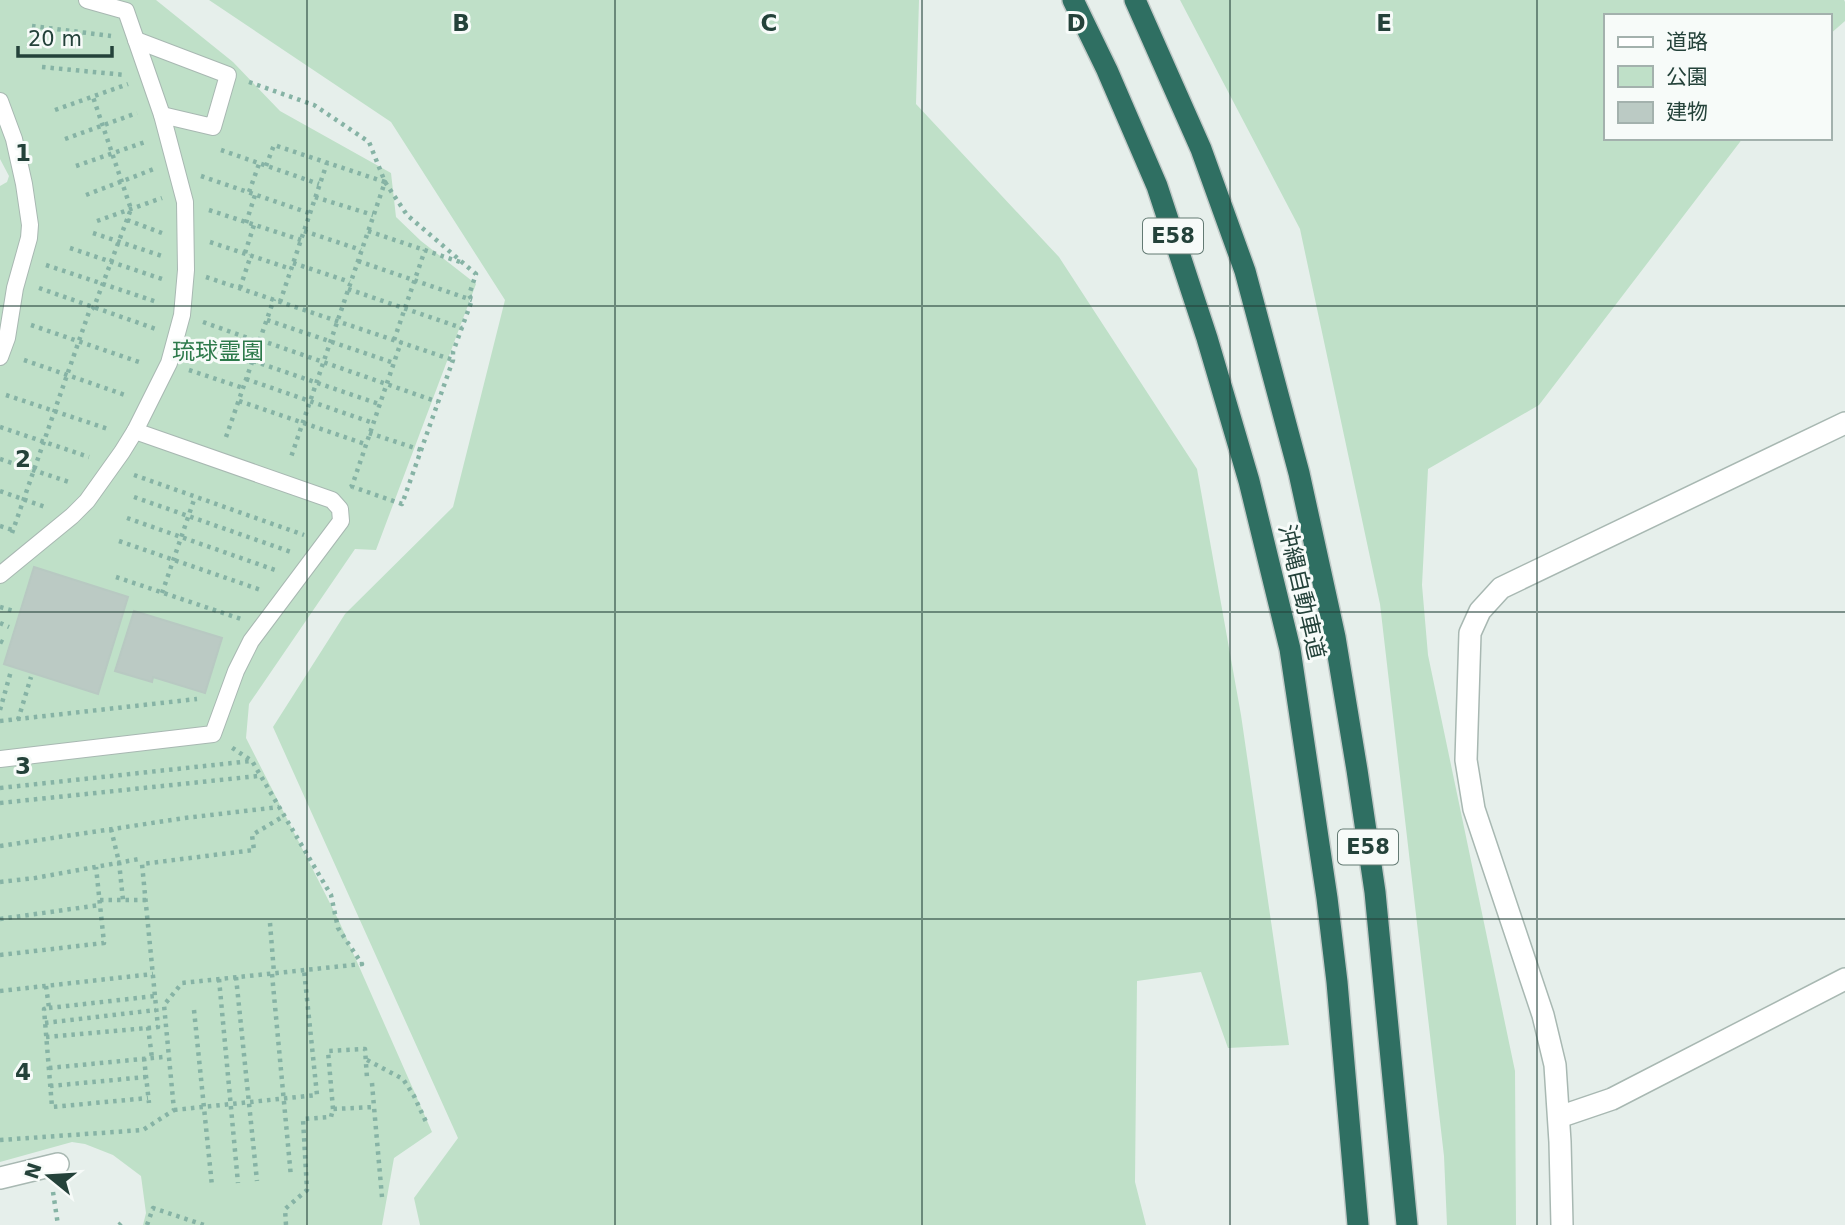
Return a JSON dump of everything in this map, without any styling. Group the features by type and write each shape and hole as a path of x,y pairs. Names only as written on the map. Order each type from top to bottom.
{"highway":[{"name":"沖縄自動車道","path":"1073,0 1108,70 1157,186 1207,338 1249,481 1290,649 1337,982 1358,1225"},
{"name":"沖縄自動車道","path":"1135,0 1201,149 1245,271 1299,473 1335,637 1375,892 1407,1225"}],"street":[{"path":"1562,1225 1555,1065 1543,1015 1474,809 1466,760 1470,633 1480,611 1501,588 1845,423"},
{"path":"1559,1117 1612,1099 1845,979"},
{"path":"0,1178 53,1166"}],"lane":[{"path":"0,575 72,516 94,491 135,431 169,363 182,315 186,270 184,196 160,111 126,11 88,0"},
{"path":"136,40 228,75 213,127 160,111"},
{"path":"0,101 14,139 30,225 15,288 7,338 0,357"},
{"path":"0,759 213,734 236,671 262,626 341,521 340,509 332,500 135,431"}],"path":[{"path":"32,26 136,40"},
{"path":"42,67 149,77"},
{"path":"228,75 314,105 369,142 385,182 407,215 476,274 469,295 472,300"},
{"path":"54,110 149,77"},
{"path":"10,540 78,341 89,312 94,307 131,209 93,97"},
{"path":"65,139 103,125 160,111"},
{"path":"76,166 166,135"},
{"path":"267,166 274,145 385,182"},
{"path":"213,148 319,184"},
{"path":"218,459 267,320 292,266 327,163"},
{"path":"249,192 260,164"},
{"path":"86,195 174,165 309,213"},
{"path":"282,482 385,182"},
{"path":"246,223 256,195"},
{"path":"97,221 131,209 184,196 246,223 301,240"},
{"path":"315,197 373,215"},
{"path":"127,220 168,234"},
{"path":"240,288 254,225"},
{"path":"304,231 361,250"},
{"path":"368,231 465,264"},
{"path":"93,233 168,258"},
{"path":"186,234 350,282"},
{"path":"70,248 164,280"},
{"path":"394,340 425,250"},
{"path":"358,261 472,300"},
{"path":"46,264 157,302"},
{"path":"186,270 453,360"},
{"path":"34,287 156,328"},
{"path":"348,289 461,328"},
{"path":"352,486 402,504 472,300"},
{"path":"182,315 438,402"},
{"path":"267,320 394,363"},
{"path":"30,325 147,365"},
{"path":"332,500 352,486 401,342"},
{"path":"19,358 133,398"},
{"path":"253,360 379,404"},
{"path":"169,363 243,388"},
{"path":"246,379 373,423"},
{"path":"6,395 114,431"},
{"path":"239,401 365,444"},
{"path":"0,427 95,459"},
{"path":"369,433 421,450"},
{"path":"0,459 94,491"},
{"path":"133,475 324,543"},
{"path":"0,491 72,516"},
{"path":"134,497 312,559"},
{"path":"162,593 195,497"},
{"path":"127,518 297,578"},
{"path":"119,541 283,598"},
{"path":"116,577 262,626"},
{"path":"0,607 14,611"},
{"path":"0,623 9,627"},
{"path":"0,710 11,671"},
{"path":"18,720 31,677"},
{"path":"0,722 197,699"},
{"path":"174,1110 164,1005 182,983 362,964 338,928 331,895 251,761 213,734"},
{"path":"0,788 251,761"},
{"path":"0,803 258,776"},
{"path":"0,846 185,818 279,807"},
{"path":"46,1037 158,1027 142,864 254,850 252,835 284,816"},
{"path":"111,829 119,862 123,900"},
{"path":"0,882 139,859"},
{"path":"0,955 104,943 96,867"},
{"path":"0,919 123,900 146,900"},
{"path":"270,923 291,1177"},
{"path":"0,1140 143,1130 174,1110 317,1096 304,970"},
{"path":"0,991 153,974"},
{"path":"236,977 257,1181"},
{"path":"219,979 238,1183"},
{"path":"46,986 50,1008"},
{"path":"144,1058 148,1100 52,1107 44,1009 155,996"},
{"path":"45,1023 156,1010"},
{"path":"194,1010 212,1186"},
{"path":"148,1027 152,1058"},
{"path":"286,1225 285,1209 307,1190 303,1119 331,1117 333,1109 328,1051 365,1049 367,1078"},
{"path":"49,1068 163,1057"},
{"path":"366,1059 403,1079 427,1124"},
{"path":"50,1086 146,1077"},
{"path":"373,1083 382,1197"},
{"path":"333,1109 374,1107"},
{"path":"53,1166 58,1225"},
{"path":"147,1225 153,1208 204,1225"}],"green space":[{"name":"琉球霊園","path":"0,0 156,0 233,62 280,111 391,173 396,217 421,241 476,284 376,550 355,549 249,704 246,738 339,921 432,1132 394,1158 382,1225 143,1225 146,1213 141,1176 113,1155 72,1142 0,1162 0,186 7,182 9,176 0,159"},
{"path":"209,0 919,0 916,104 1059,257 1197,469 1241,715 1289,1045 1228,1048 1201,972 1137,981 1135,1182 1146,1225 420,1225 414,1198 458,1138 273,727 345,614 453,507 505,300 391,122"},
{"path":"1180,0 1845,2 1845,21 1831,33 1831,14 1604,14 1604,140 1741,140 1539,405 1428,469 1422,585 1428,655 1515,1071 1516,1225 1447,1225 1444,1156 1380,604 1300,229"}],"building":[{"path":"34,567 128,597 98,694 4,664"},
{"path":"134,611 222,638 205,693 153,677 152,682 115,671"}]}
